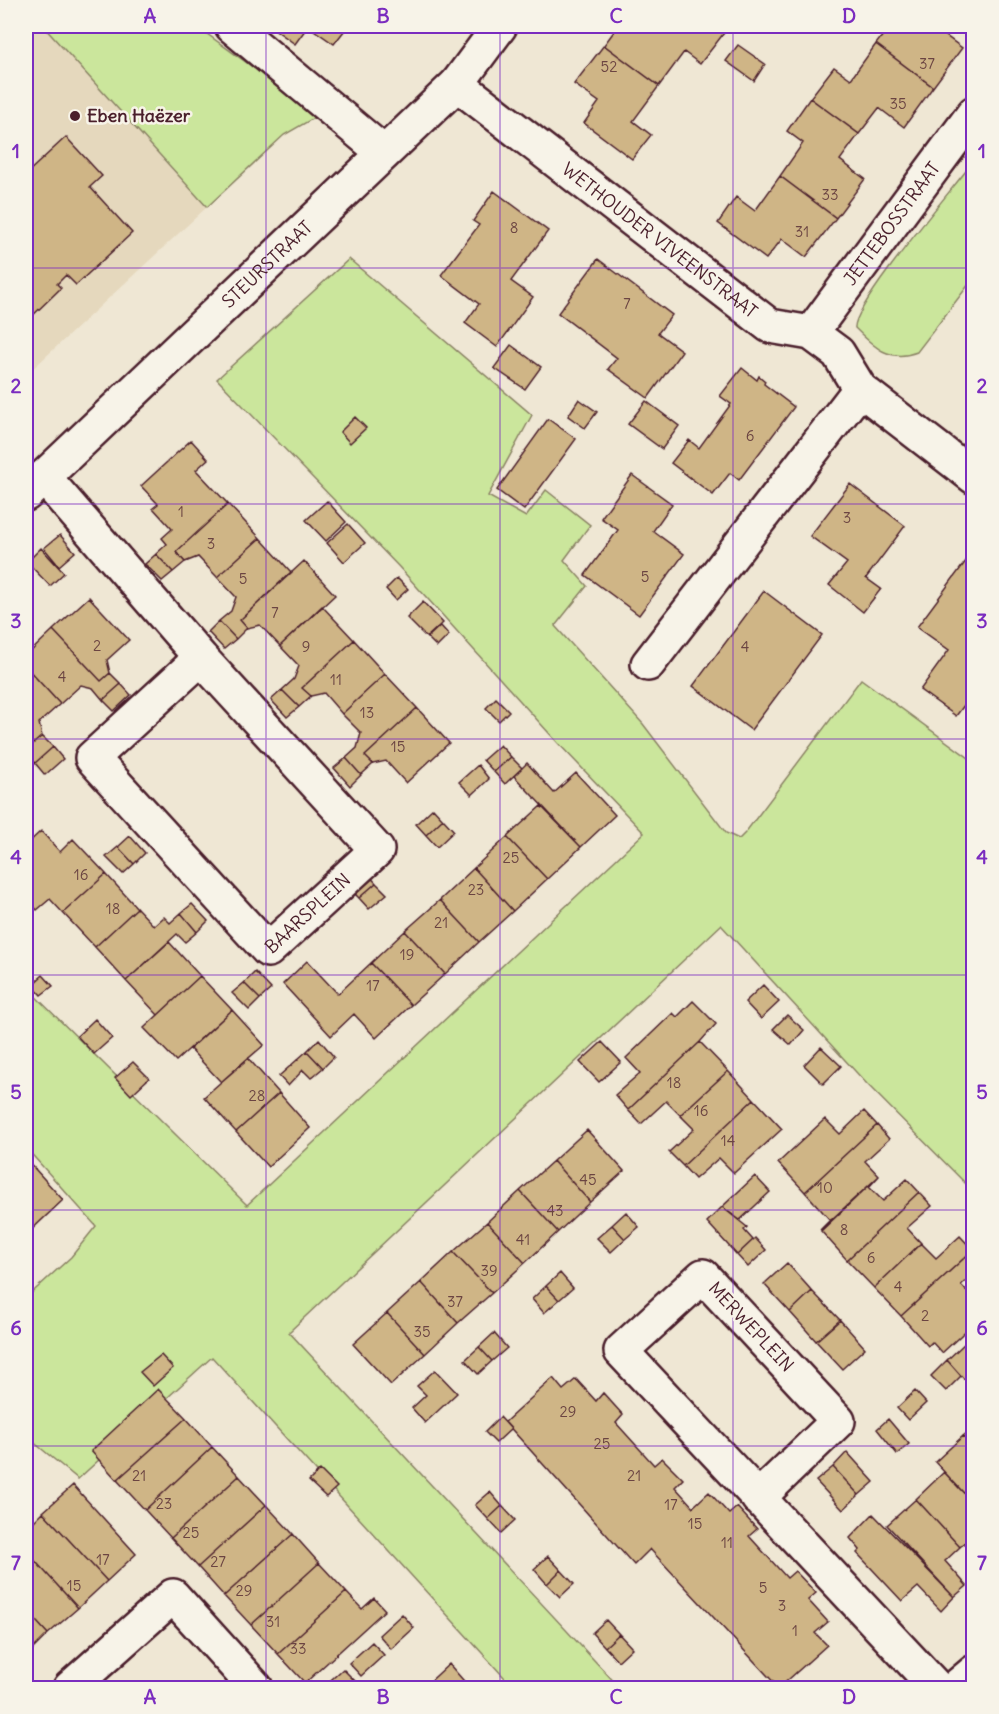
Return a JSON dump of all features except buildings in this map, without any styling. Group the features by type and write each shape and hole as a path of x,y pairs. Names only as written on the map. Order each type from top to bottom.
{"street":[{"path":"232,26 384,153"},
{"name":"STEURSTRAAT","path":"35,485 457,84 500,26"},
{"name":"WETHOUDER VIVEENSTRAAT","path":"457,84 770,326 811,333 838,353 860,389 974,477"},
{"name":"JETTEBOSSTRAAT","path":"811,333 974,113"},
{"path":"648,664 860,389"},
{"name":"BAARSPLEIN","path":"35,485 201,658 377,849 268,950 92,758 201,658"},
{"name":"MERWEPLEIN","path":"758,1498 838,1420 703,1276 621,1352 937,1689"},
{"path":"70,1689 173,1596 256,1689"},
{"path":"955,1689 974,1672"}],"shaded area":[{"name":"Eben Haëzer","path":"26,26 43,26 207,207 26,375"}],"green space":[{"path":"43,26 196,26 319,115 284,135 207,207"},
{"path":"973,162 973,279 917,352 898,355 882,351 855,328 858,316 886,273"},
{"path":"349,259 532,415 488,496 526,517 546,490 590,525 564,560 587,586 555,626 643,724 726,833 739,839 745,833 861,679 973,761 973,1191 867,1084 721,925 289,1332 620,1688 514,1688 212,1357 78,1479 26,1436 26,1298 71,1257 96,1226 26,1148 26,987 247,1205 644,833 558,743 399,567 217,379"}],"place":[{"name":"Eben Haëzer","path":"75,116"}]}
